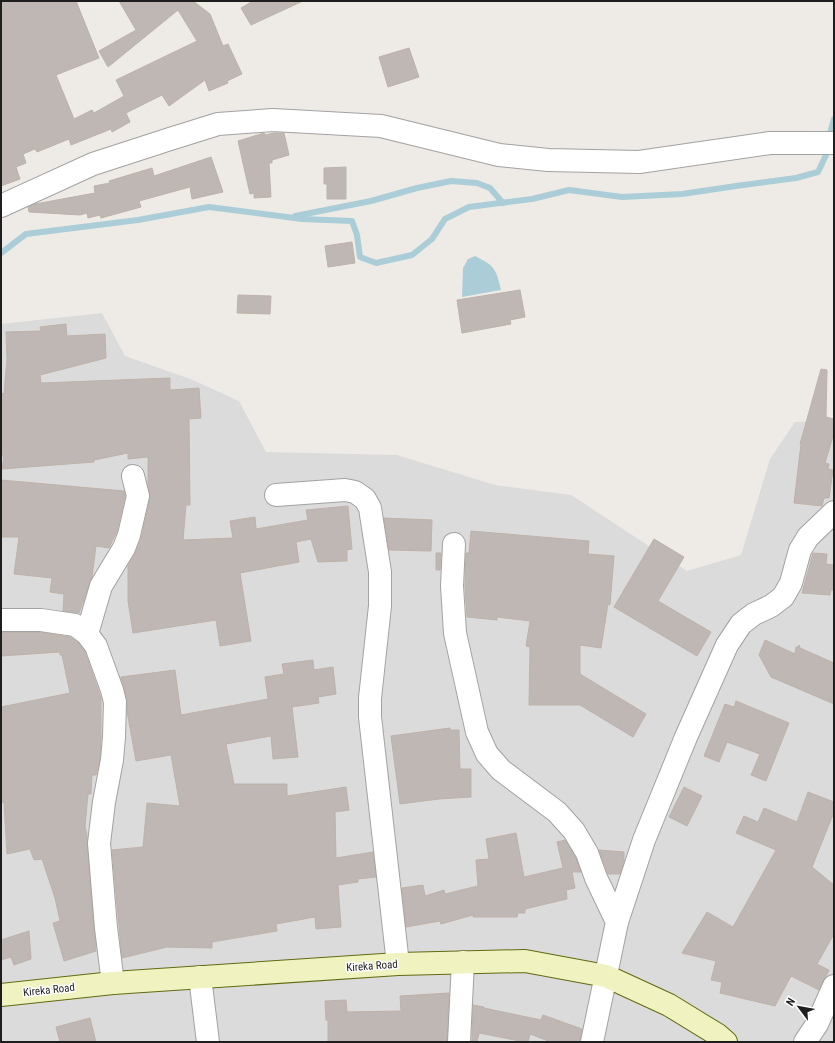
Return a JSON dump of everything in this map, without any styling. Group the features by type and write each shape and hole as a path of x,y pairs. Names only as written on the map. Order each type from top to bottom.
{"main road":[{"name":"Kireka Road","path":"1,996 113,983 200,977 398,964 525,961 606,976 669,1005 718,1035 726,1042"}],"street":[{"path":"1,206 93,164 218,124 273,120 381,126 499,155 548,160 639,162 770,143 825,143"},
{"path":"87,634 101,586 124,548 129,535 138,496 133,476"},
{"path":"276,495 345,490 355,492 364,499 370,508 380,572 380,606 370,698 370,718 398,964"},
{"path":"592,1042 617,922 644,840 686,737 727,645 741,624 754,614 771,606 783,597 792,583 800,550 808,537 834,512"},
{"path":"454,544 452,586 455,633 477,732 487,754 501,770 557,812 574,831 587,853 596,878 617,922"},
{"path":"1,620 41,620 75,625 87,634 96,646 115,702 112,760 104,802 99,843 105,921 113,983"},
{"path":"458,1042 463,962"},
{"path":"200,977 208,1042"},
{"path":"805,1042 817,1024 834,986"}],"shaded area":[{"path":"102,313 125,356 193,380 239,401 266,452 397,455 495,485 571,495 687,571 741,555 770,459 795,422 834,421 834,1042 1,1042 1,324"}],"water":[{"path":"475,256 494,269 498,277 501,290 462,297 463,268 468,259"}],"building":[{"path":"1,1 76,1 99,58 56,75 74,119 92,110 94,113 124,96 116,80 197,41 178,10 108,67 99,51 136,30 119,1 193,1 210,14 223,46 228,44 242,74 227,81 228,83 209,91 205,80 169,106 162,95 126,113 130,122 112,132 111,129 71,145 69,139 37,152 35,149 23,154 26,163 16,167 20,179 1,186"},
{"path":"253,1 303,1 251,25 241,8"},
{"path":"409,48 419,77 388,87 379,57"},
{"path":"264,133 265,135 284,133 289,155 272,160 272,163 269,163 271,197 254,198 254,193 250,194 238,141"},
{"path":"211,157 223,192 192,199 190,187 139,201 141,207 101,218 100,215 88,218 87,213 80,215 29,212 28,207 35,204 95,193 94,186 110,183 109,181 152,168 154,176"},
{"path":"346,167 346,199 327,199 327,184 324,184 324,168"},
{"path":"352,242 355,263 328,267 325,246"},
{"path":"520,290 525,317 510,320 511,324 462,333 457,300"},
{"path":"238,295 271,296 270,314 237,313"},
{"path":"66,324 67,336 105,334 106,358 40,375 41,383 170,378 170,390 199,388 201,418 189,419 190,505 186,505 183,540 233,538 230,521 255,517 256,529 308,520 306,510 348,506 352,549 347,550 347,561 318,562 311,539 296,542 299,562 240,573 251,641 220,646 216,620 133,633 128,601 128,566 141,539 150,499 148,484 148,457 128,459 128,453 94,460 94,462 2,469 4,456 1,456 1,393 4,394 7,359 6,332 41,331 40,327"},
{"path":"821,369 827,370 826,417 834,419 834,433 825,463 829,464 828,469 833,470 829,498 824,498 822,506 794,503 800,444"},
{"path":"1,480 124,491 125,496 117,531 109,548 96,546 92,577 79,613 63,611 64,594 50,592 52,578 14,574 19,537 1,537"},
{"path":"384,518 432,520 431,551 389,550"},
{"path":"471,531 589,541 588,554 614,556 610,605 608,604 601,648 580,645 580,674 646,714 633,737 580,705 529,705 530,647 526,646 530,621 497,617 497,620 467,617 465,586 466,553 469,553"},
{"path":"654,539 684,557 658,601 711,632 697,656 614,607"},
{"path":"436,553 441,553 440,570 436,570"},
{"path":"813,553 827,554 826,564 834,565 834,590 831,590 830,595 802,593"},
{"path":"1,632 40,632 70,637 78,643 85,652 101,698 100,758 96,775 92,775 91,794 88,794 85,826 87,835 96,951 64,961 53,923 60,921 55,898 42,859 34,860 30,849 7,854 4,802 1,803 1,707 70,693 62,655 60,655 60,652 1,656"},
{"path":"765,640 795,654 796,647 799,645 800,648 834,663 834,704 771,677 759,655"},
{"path":"313,660 314,670 333,667 336,694 318,697 319,703 292,707 298,757 273,759 271,736 226,744 234,784 287,784 287,796 346,787 349,810 335,812 336,858 373,852 376,877 358,879 358,882 338,885 341,927 316,929 315,917 276,924 277,931 212,942 212,948 167,947 122,958 112,850 143,847 147,803 180,806 171,755 136,761 127,711 127,699 121,677 175,670 181,715 268,699 265,677 284,674 282,664"},
{"path":"736,701 789,723 766,781 751,775 760,754 727,742 719,762 704,756 725,704 734,707"},
{"path":"450,728 450,730 459,730 460,769 471,769 471,797 400,804 391,736"},
{"path":"684,787 702,796 687,826 669,817"},
{"path":"808,792 834,802 834,812 812,867 834,885 834,934 817,964 829,970 819,990 791,976 775,1006 720,993 722,982 711,980 716,961 682,953 707,912 733,927 776,850 736,833 744,816 758,822 764,808 797,822"},
{"path":"516,833 524,877 563,868 557,842 565,840 576,858 581,872 572,872 575,888 566,890 567,899 525,909 525,913 518,913 517,917 473,917 473,915 441,924 440,921 406,927 402,888 423,885 425,896 444,890 445,894 478,886 476,860 489,859 486,839"},
{"path":"599,850 624,852 624,861 620,874 608,874"},
{"path":"29,931 31,959 14,965 11,957 1,960 1,940"},
{"path":"449,993 447,1042 328,1042 328,1020 326,1020 325,1001 346,1000 347,1012 401,1011 400,996"},
{"path":"473,1005 541,1020 543,1015 582,1029 580,1042 551,1042 530,1034 528,1042 525,1042 479,1033 477,1042 472,1041"},
{"path":"90,1018 96,1042 60,1042 56,1027"}],"waterway":[{"path":"1,253 26,234 138,220 209,207 302,219 352,221 357,235 360,257 376,263 412,255 432,239 445,219 469,207 532,199 569,190 622,197 682,194 796,178 818,172 828,151 829,137 834,119"},
{"path":"295,216 371,201 417,188 451,181 477,183 490,188 503,203"}]}
